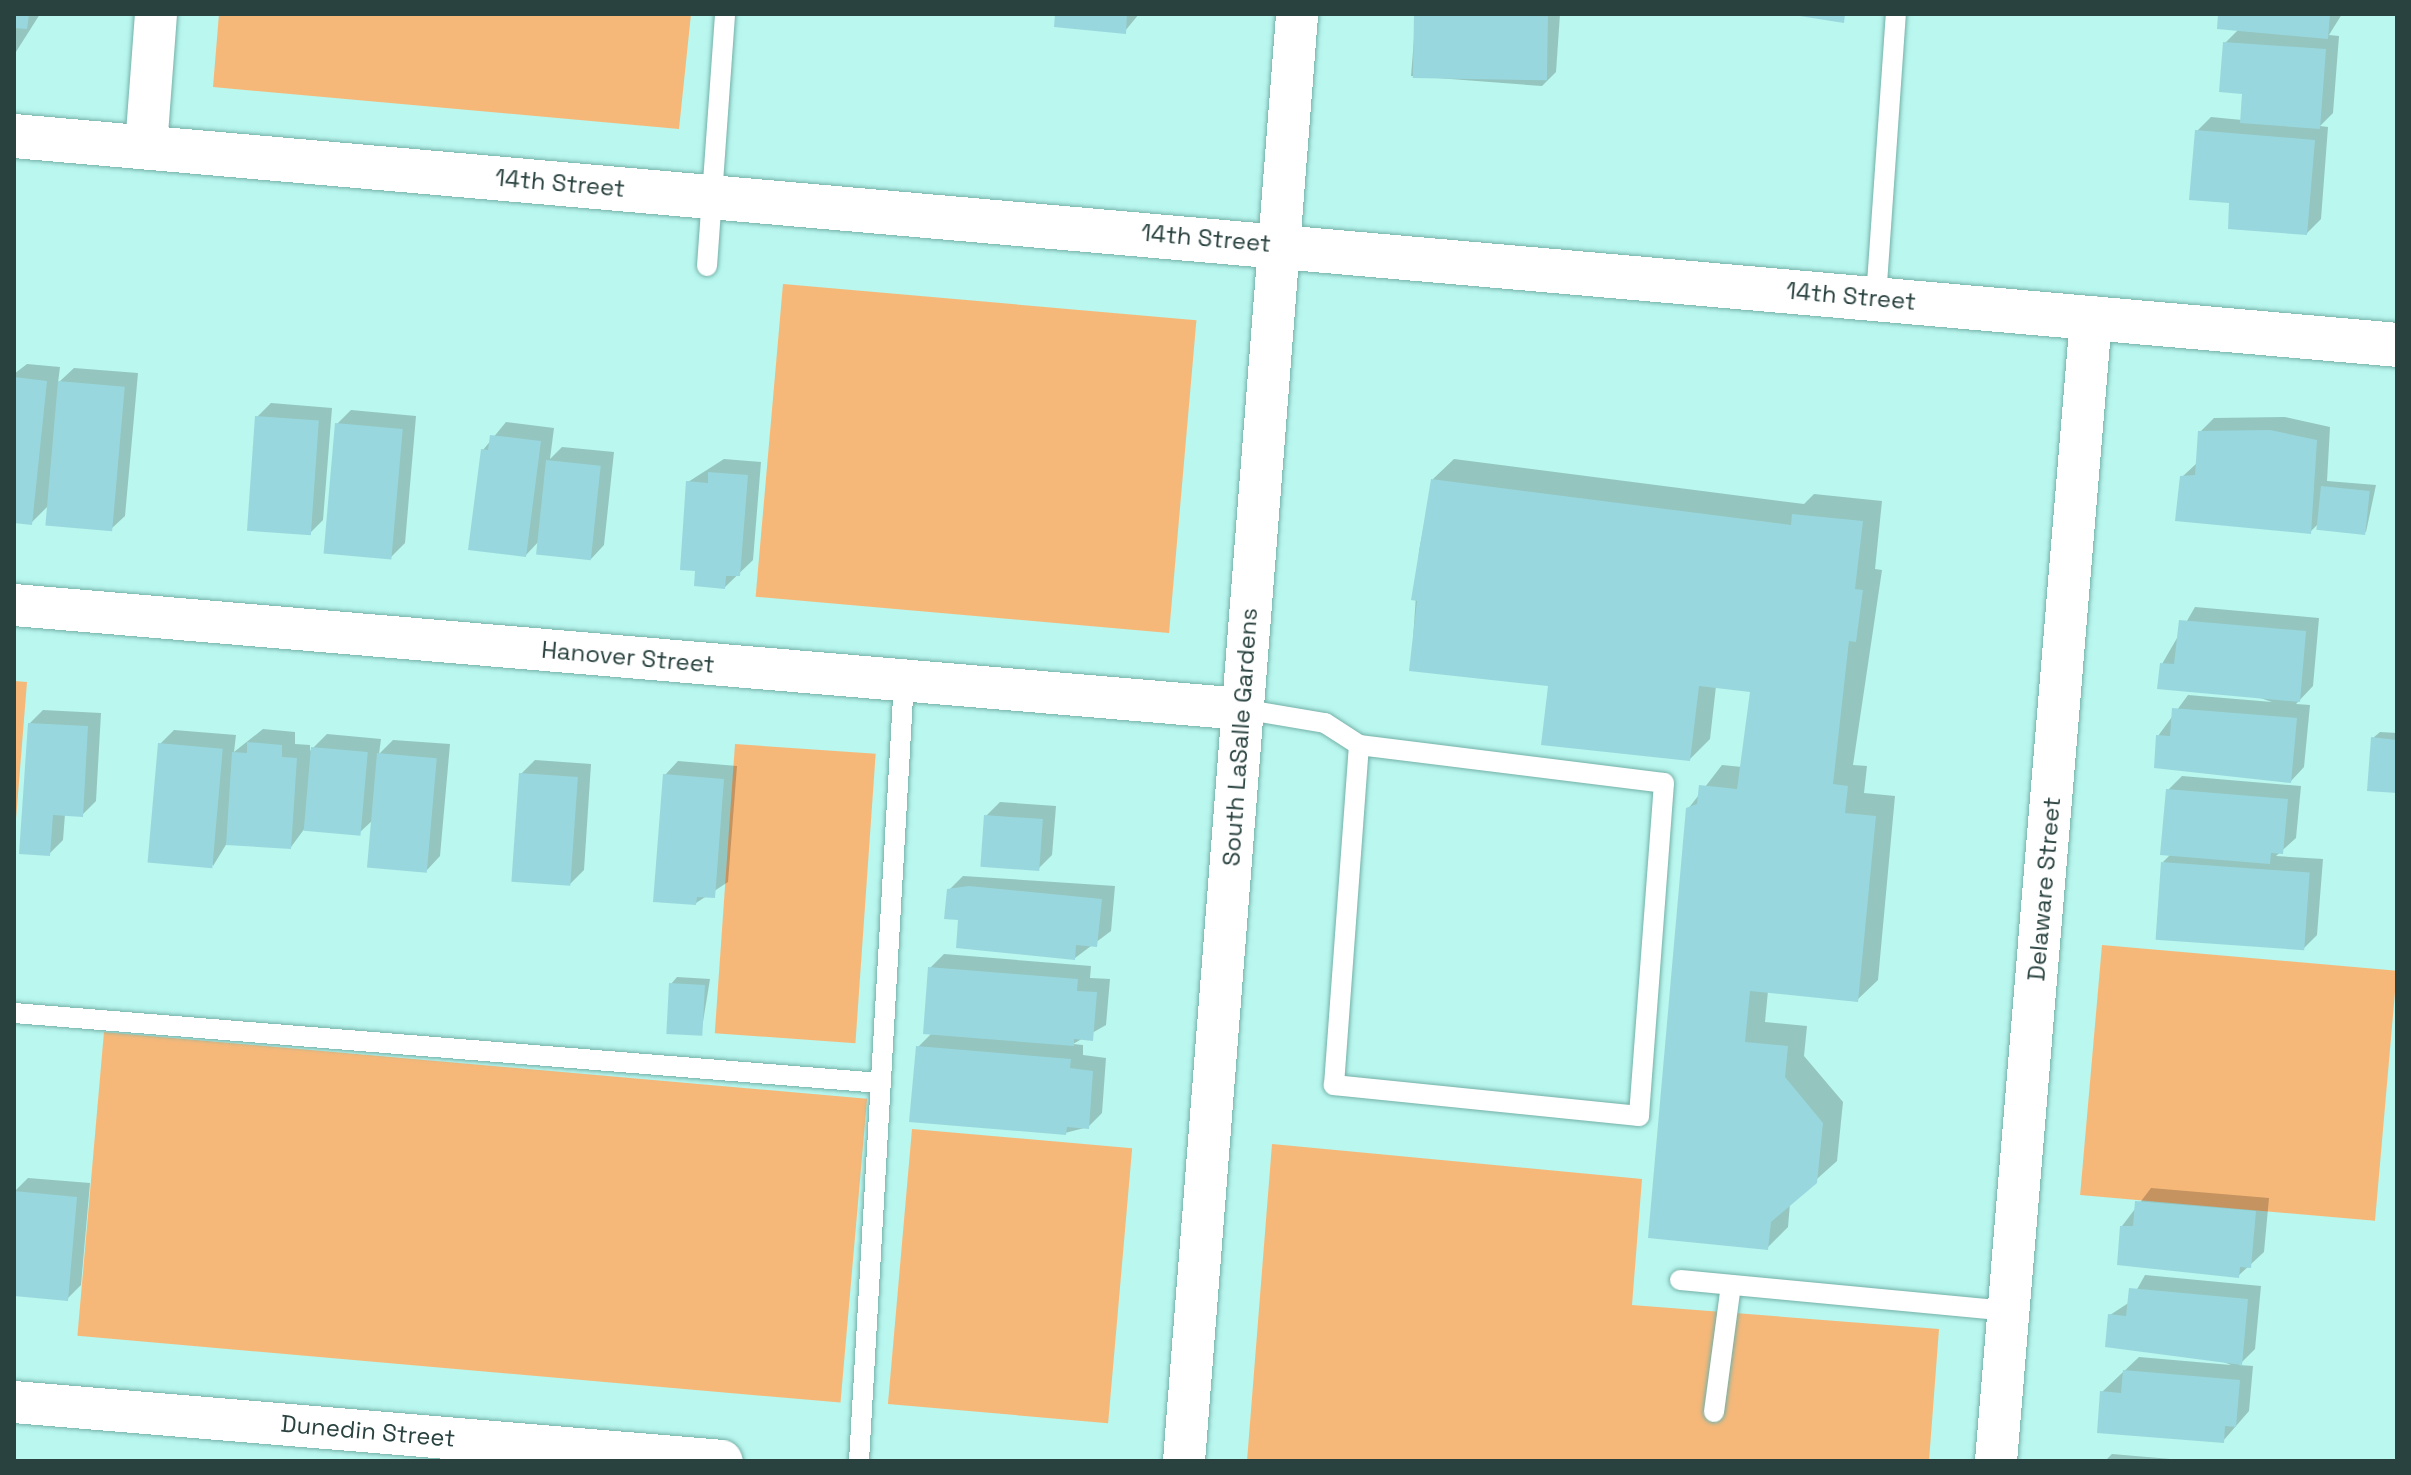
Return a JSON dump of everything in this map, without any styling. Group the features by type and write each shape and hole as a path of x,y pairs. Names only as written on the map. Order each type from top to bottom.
{"street":[{"path":"146,147 156,14"},
{"name":"South LaSalle Gardens","path":"1184,1461 1297,14"},
{"name":"14th Street","path":"14,136 1279,244 2397,345"},
{"name":"Delaware Street","path":"1996,1461 2091,317"},
{"name":"Hanover Street","path":"14,605 1242,709"},
{"name":"Dunedin Street","path":"14,1402 423,1449 722,1461"}],"lane":[{"path":"707,266 725,14"},
{"path":"1876,298 1896,14"},
{"path":"859,1461 904,680"},
{"path":"1242,709 1325,723 1359,745 1664,783 1639,1116 1334,1085 1359,745"},
{"path":"14,1013 881,1083"},
{"path":"1680,1280 2008,1311"},
{"path":"1714,1412 1731,1285"}],"shaded area":[{"path":"219,14 691,14 679,129 213,87"},
{"path":"783,284 1196,320 1169,633 756,597"},
{"path":"14,681 27,682 14,844"},
{"path":"735,744 876,754 855,1043 715,1033"},
{"path":"2102,945 2397,971 2375,1221 2080,1195"},
{"path":"104,1032 867,1099 841,1403 77,1336"},
{"path":"912,1129 1132,1148 1108,1423 888,1404"},
{"path":"1272,1144 1642,1179 1632,1305 1939,1329 1929,1461 1247,1461"}],"building":[{"path":"14,14 29,14 27,29 14,28"},
{"path":"1055,14 1127,14 1126,34 1054,27"},
{"path":"1414,14 1548,16 1547,80 1413,78"},
{"path":"1787,14 1845,14 1844,23"},
{"path":"2218,14 2330,14 2328,39 2217,29"},
{"path":"2223,42 2326,49 2320,129 2240,123 2242,94 2219,92"},
{"path":"2195,130 2315,140 2307,235 2228,229 2229,203 2189,200"},
{"path":"14,377 47,381 32,525 14,523"},
{"path":"58,381 125,387 112,531 45,525"},
{"path":"255,416 319,420 311,535 247,531"},
{"path":"335,423 403,429 391,559 324,554"},
{"path":"2270,430 2317,440 2311,534 2175,521 2180,476 2195,475 2198,431"},
{"path":"490,435 541,441 526,557 468,550 481,449 488,450"},
{"path":"546,460 601,466 591,560 536,554"},
{"path":"708,472 748,475 740,576 726,576 725,589 694,586 695,571 680,570 686,481 708,483"},
{"path":"1431,479 1791,525 1792,514 1863,521 1855,589 1863,590 1856,642 1849,641 1833,784 1848,786 1845,813 1876,816 1858,1002 1750,991 1745,1042 1788,1046 1785,1077 1823,1123 1817,1183 1771,1222 1768,1250 1648,1238 1686,808 1697,804 1699,785 1737,789 1750,692 1699,686 1690,761 1541,745 1548,686 1409,671 1417,601 1411,600"},
{"path":"2321,486 2370,491 2365,535 2316,530"},
{"path":"2179,620 2306,631 2300,702 2157,689 2160,663 2174,664"},
{"path":"2172,708 2297,718 2291,783 2154,768 2156,735 2170,736"},
{"path":"28,723 88,726 83,817 53,815 50,856 19,854"},
{"path":"2371,737 2397,740 2397,793 2367,791"},
{"path":"247,742 282,745 282,757 297,758 291,849 226,845 232,752 247,753"},
{"path":"158,743 223,749 212,868 148,863"},
{"path":"311,747 368,752 360,836 304,831"},
{"path":"377,753 437,758 427,873 367,868"},
{"path":"519,773 578,777 570,886 511,882"},
{"path":"663,774 724,779 715,898 697,897 696,905 653,902"},
{"path":"2166,789 2288,799 2283,854 2271,853 2270,864 2160,855"},
{"path":"984,815 1043,819 1039,871 980,867"},
{"path":"2161,862 2310,872 2304,950 2156,940"},
{"path":"969,886 1102,899 1097,947 1076,945 1075,960 956,948 958,920 944,919 947,889"},
{"path":"928,967 1078,979 1077,991 1097,992 1093,1041 1074,1039 1074,1046 923,1034"},
{"path":"669,983 705,985 702,1036 666,1034"},
{"path":"916,1046 1071,1059 1070,1068 1093,1071 1089,1129 1067,1127 1066,1135 909,1122"},
{"path":"14,1191 77,1197 68,1301 14,1296"},
{"path":"2135,1201 2256,1211 2251,1268 2240,1267 2239,1278 2117,1265 2120,1226 2133,1226"},
{"path":"2129,1288 2248,1299 2242,1365 2105,1347 2108,1314 2126,1316"},
{"path":"2123,1370 2240,1380 2236,1427 2225,1426 2224,1443 2097,1433 2100,1391 2121,1393"}]}
